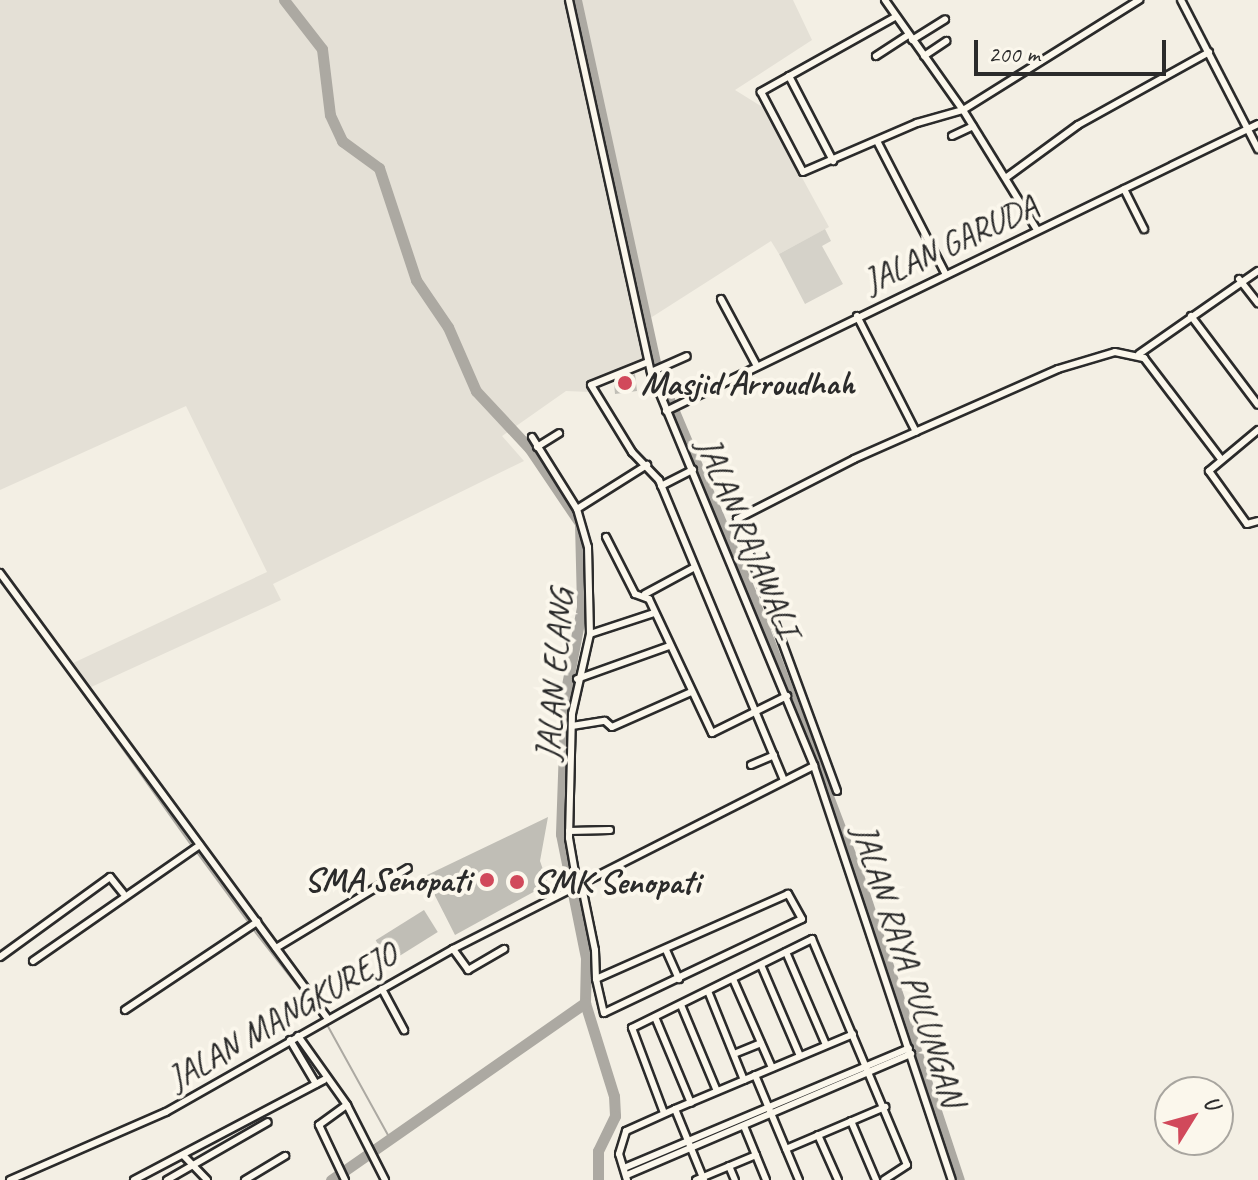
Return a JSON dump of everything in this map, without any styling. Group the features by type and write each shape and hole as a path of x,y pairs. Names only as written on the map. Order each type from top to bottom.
{"street":[{"name":"JALAN RAJAWALI","path":"569,0 648,362 657,369 669,410 814,766"},
{"path":"885,0 963,110 1037,230"},
{"path":"895,17 789,76 761,96 801,170 833,161 877,141 963,110 1139,0"},
{"path":"1181,0 1258,149"},
{"path":"876,56 945,19"},
{"path":"924,56 946,41"},
{"path":"1007,177 1078,125 1209,52"},
{"path":"789,76 833,161"},
{"name":"JALAN GARUDA","path":"669,410 945,273 1258,124"},
{"path":"952,136 973,126"},
{"path":"877,141 945,273"},
{"path":"1124,189 1144,229"},
{"path":"837,791 735,521 814,477 1094,356 1139,354 1239,279 1258,271"},
{"path":"1239,279 1258,303"},
{"path":"721,299 757,366"},
{"path":"857,316 916,432"},
{"path":"1191,316 1258,405"},
{"path":"1139,354 1221,459"},
{"path":"657,369 687,356"},
{"path":"648,362 591,385 632,452 647,465 661,486 784,780"},
{"path":"1258,430 1221,459 1210,475 1247,524 1258,521"},
{"path":"537,447 559,433"},
{"name":"JALAN ELANG","path":"532,437 577,509 588,547 590,634 577,679 572,726 569,831 596,979 606,1013 679,979"},
{"path":"577,509 647,465"},
{"path":"661,486 693,470"},
{"path":"606,537 635,594 645,594 693,568"},
{"path":"0,573 196,847 254,925 276,948 324,1021"},
{"path":"645,594 714,733 787,696"},
{"path":"590,634 654,613"},
{"path":"577,679 669,646"},
{"path":"572,726 605,721 612,727 691,692"},
{"path":"751,765 774,755"},
{"name":"JALAN MANGKUREJO","path":"10,1180 152,1118 453,949 814,766"},
{"name":"JALAN RAYA PULUNGAN","path":"814,766 952,1180"},
{"path":"569,831 610,830"},
{"path":"33,961 123,893 196,847"},
{"path":"276,948 408,868"},
{"path":"0,957 110,877 123,893"},
{"path":"596,979 788,894 802,919 679,979 666,950"},
{"path":"125,1010 254,925"},
{"path":"664,1113 631,1030 814,940 907,1165 884,1180"},
{"path":"453,949 468,970 504,949"},
{"path":"786,952 826,1045"},
{"path":"761,965 800,1056"},
{"path":"733,979 772,1068"},
{"path":"382,989 404,1030"},
{"path":"708,991 744,1080"},
{"path":"681,1005 717,1091"},
{"path":"655,1017 691,1103"},
{"path":"769,1110 744,1126 626,1174 619,1154 626,1131 853,1034"},
{"path":"298,1036 320,1082"},
{"path":"290,1040 320,1082 347,1105 385,1180"},
{"path":"734,1054 761,1043"},
{"path":"692,1146 910,1051"},
{"path":"755,1075 799,1180"},
{"path":"134,1180 320,1082"},
{"path":"344,1178 319,1123 347,1105"},
{"path":"786,1149 885,1107"},
{"path":"675,1109 692,1146 701,1179 756,1155"},
{"path":"851,1121 876,1180"},
{"path":"167,1180 268,1122"},
{"path":"744,1126 766,1180"},
{"path":"818,1135 838,1180"},
{"path":"184,1156 198,1178 207,1180"},
{"path":"247,1180 285,1156"},
{"path":"729,1166 735,1180"},
{"path":"256,1173 261,1180"}],"shaded area":[{"path":"0,0 793,0 812,40 735,90 764,108 829,227 779,254 771,241 641,324 647,358 587,382 590,392 566,391 502,436 524,461 273,584 281,600 89,688 71,664 267,572 186,406 0,490"},
{"path":"825,229 831,241 822,246 843,284 805,304 779,254"}],"building":[{"name":"Masjid Arroudhah","path":"635,374 637,391 615,394 614,382"},
{"name":"SMA Senopati","path":"548,817 540,861 548,884 455,935 425,876"},
{"path":"424,910 438,932 389,962 376,940"}],"waterway":[{"path":"284,0 322,49 330,115 342,141 379,168 416,280 448,327 476,391 530,449 580,523 582,607 566,690 561,834 586,958 585,1003 614,1096 615,1116 598,1151 598,1180"},
{"path":"576,0 657,371 752,596 858,875 959,1180"},
{"path":"33,623 192,846"},
{"path":"196,851 249,923"},
{"path":"253,929 325,1021 389,1137"},
{"path":"331,1180 585,1003"}],"place":[{"name":"Masjid Arroudhah","path":"625,383"},
{"name":"SMA Senopati","path":"487,880"},
{"name":"SMK Senopati","path":"517,882"}]}
